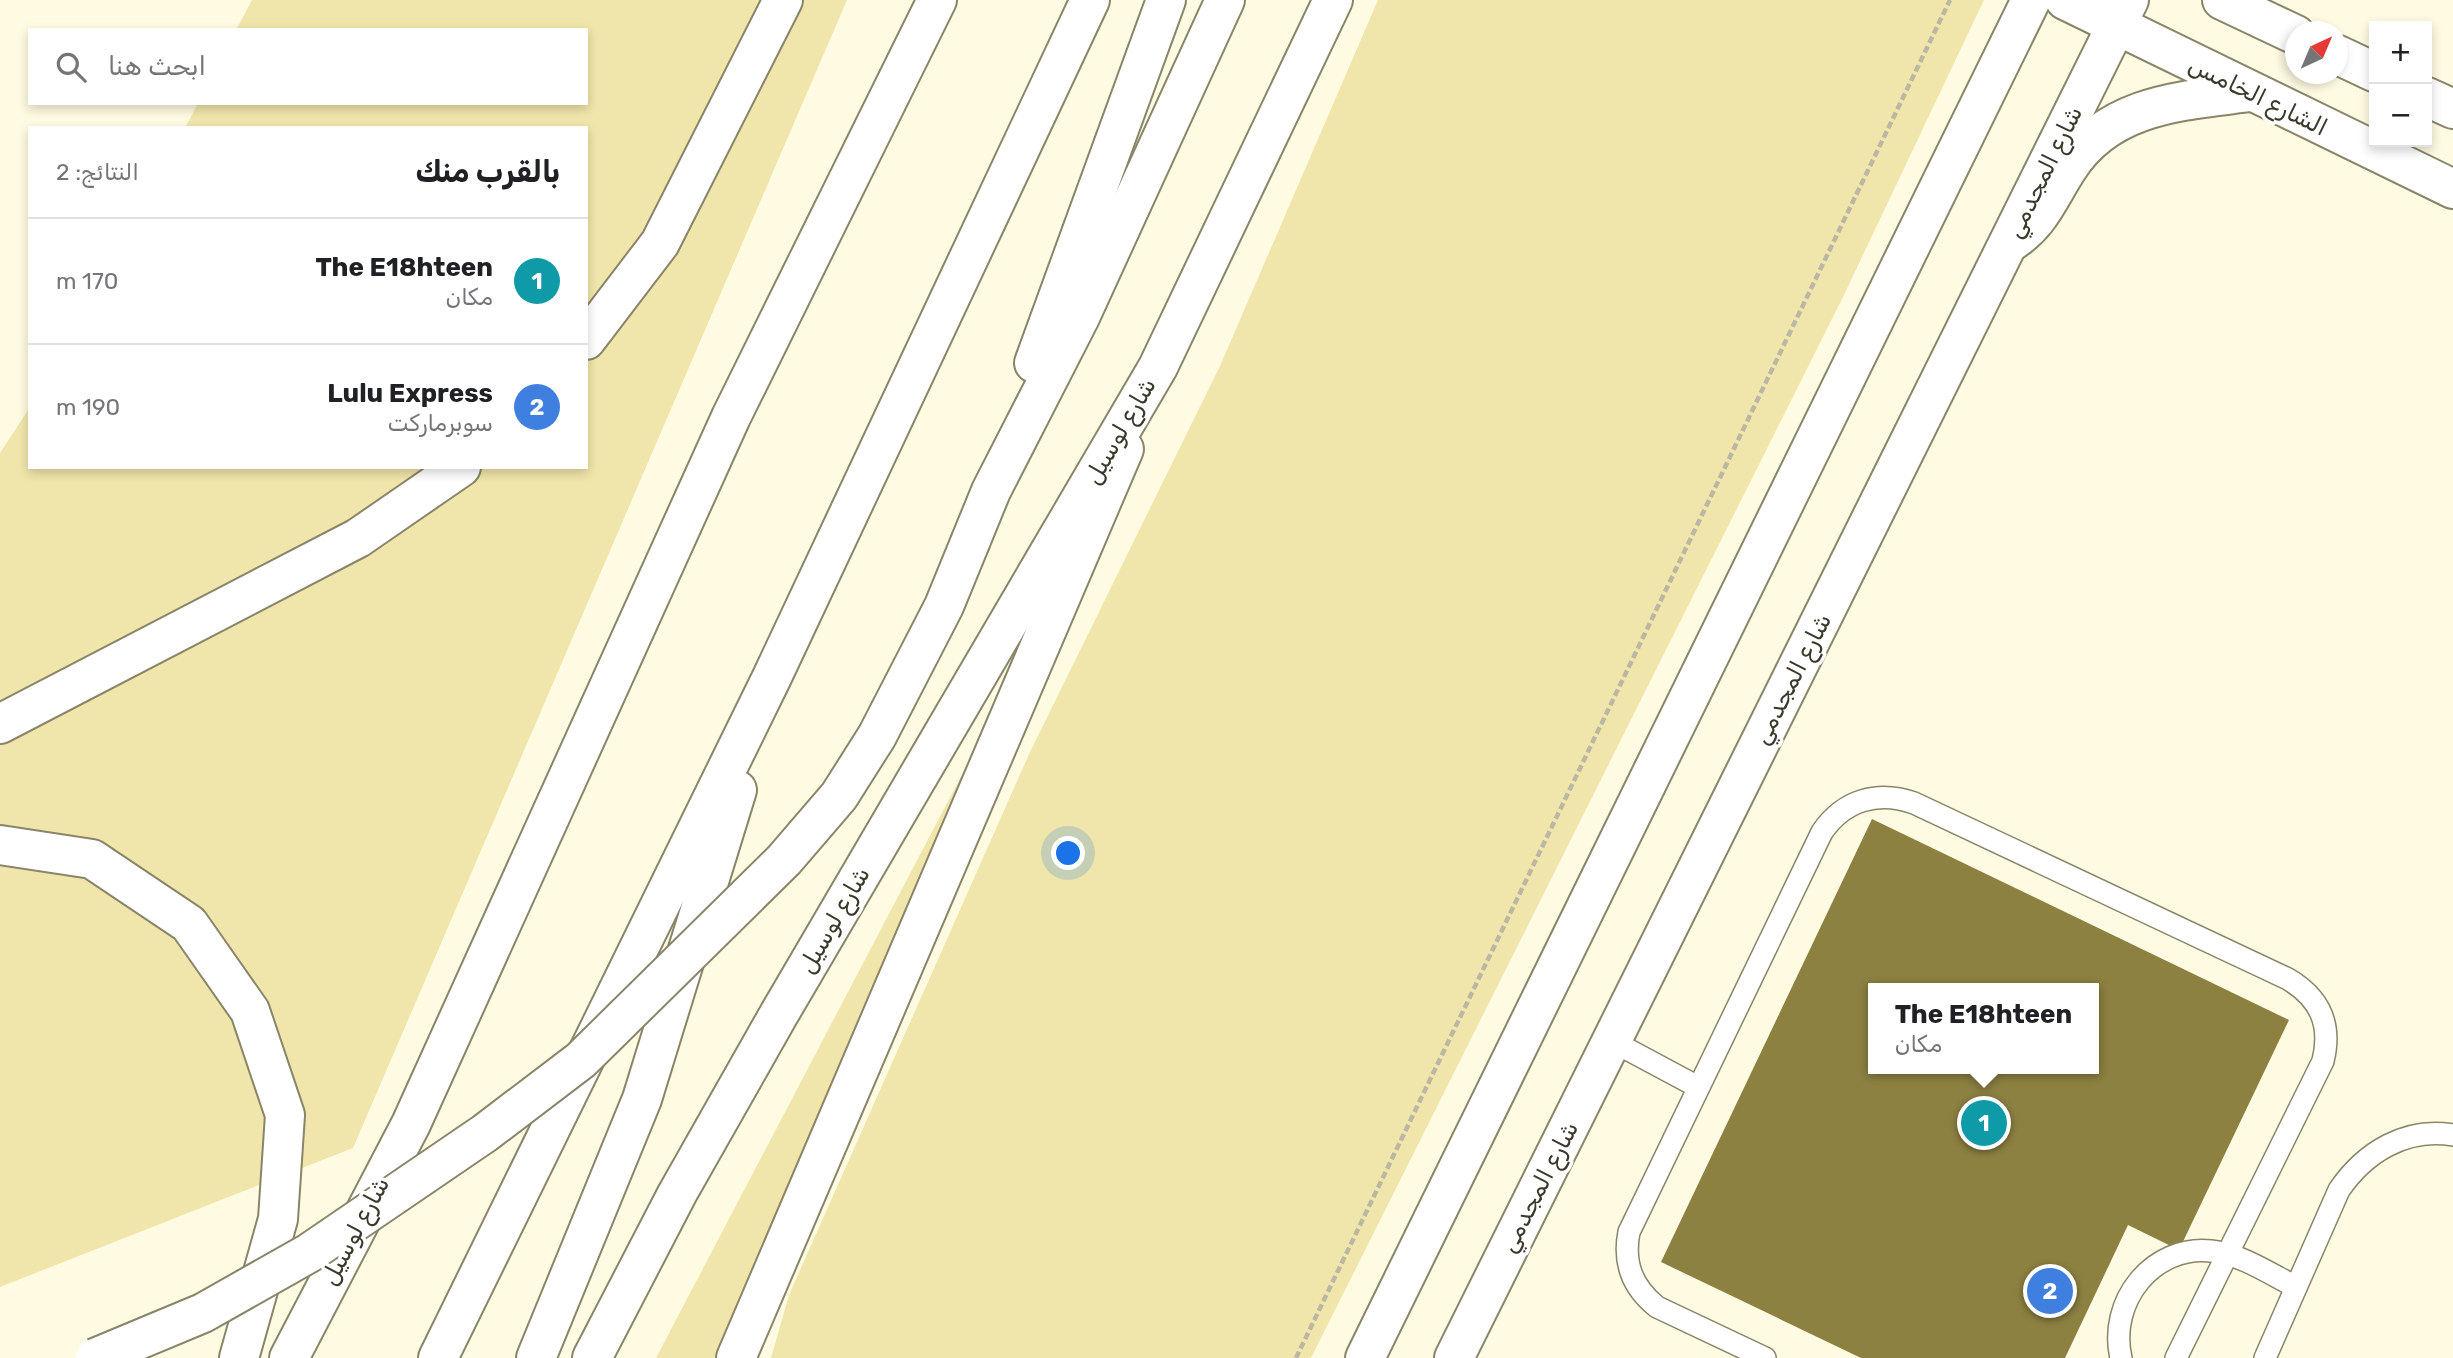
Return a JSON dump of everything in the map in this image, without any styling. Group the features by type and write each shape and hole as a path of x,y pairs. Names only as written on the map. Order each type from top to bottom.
{"main road":[{"path":"588,337 660,243 783,0"},
{"name":"شارع لوسيل","path":"289,1358 411,1124 731,417 937,0"},
{"path":"438,1358 772,677 1090,0"},
{"path":"992,491 1059,290 1166,0"},
{"path":"95,1358 203,1313 309,1253 485,1133 580,1060 784,860 839,796 877,736 925,641 992,491 1080,317 1225,0"},
{"path":"1158,367 1332,0"},
{"path":"1365,1358 2031,0"},
{"name":"الشارع الخامس","path":"2065,0 2123,13 2250,92 2453,189"},
{"path":"2222,0 2285,30"},
{"path":"2267,0 2285,24"},
{"name":"شارع المجدمي","path":"1454,1358 2123,13"},
{"path":"2348,60 2369,70"},
{"path":"2009,243 2034,225 2072,162 2086,146 2119,121 2158,105 2250,92"},
{"path":"2432,99 2453,109"},
{"name":"شارع لوسيل","path":"592,1358 677,1194 772,1026 1158,367"},
{"name":"شارع لوسيل","path":"736,1358 1063,596 1158,367"},
{"path":"0,724 358,538 458,469"},
{"path":"536,1358 642,1098 772,677"},
{"path":"0,845 92,859 189,924 250,1010 285,1115 278,1219 239,1358"}],"lane":[{"path":"1765,1358 1657,1307 1637,1287 1627,1260 1626,1246 1634,1219 1826,825 1855,802 1884,796 1900,798 2288,979 2314,999 2327,1029 2323,1060 2176,1358"},
{"path":"1612,1041 1698,1087"},
{"path":"2265,1358 2339,1190 2351,1172 2376,1152 2404,1138 2453,1135"},
{"path":"2121,1358 2118,1335 2120,1316 2138,1280 2153,1267 2180,1254 2209,1251 2229,1254 2296,1287"}],"path":[{"path":"1296,1358 1950,0"}],"shaded area":[{"path":"252,0 847,0 353,1148 0,1287 0,453 28,410 28,469 588,469 588,126 186,126 197,105 588,105 588,28 237,28"},
{"path":"1378,0 1984,0 1843,297 1311,1358 771,1358 789,1295 1030,752 1220,366"},
{"path":"967,765 718,1358 656,1358"}],"building":[{"path":"1872,819 2289,1020 2179,1250 2128,1225 2065,1358 1861,1358 1661,1262"}],"place":[{"name":"The E18hteen","path":"1984,1123"},
{"name":"Lulu Express","path":"2050,1291"}]}
